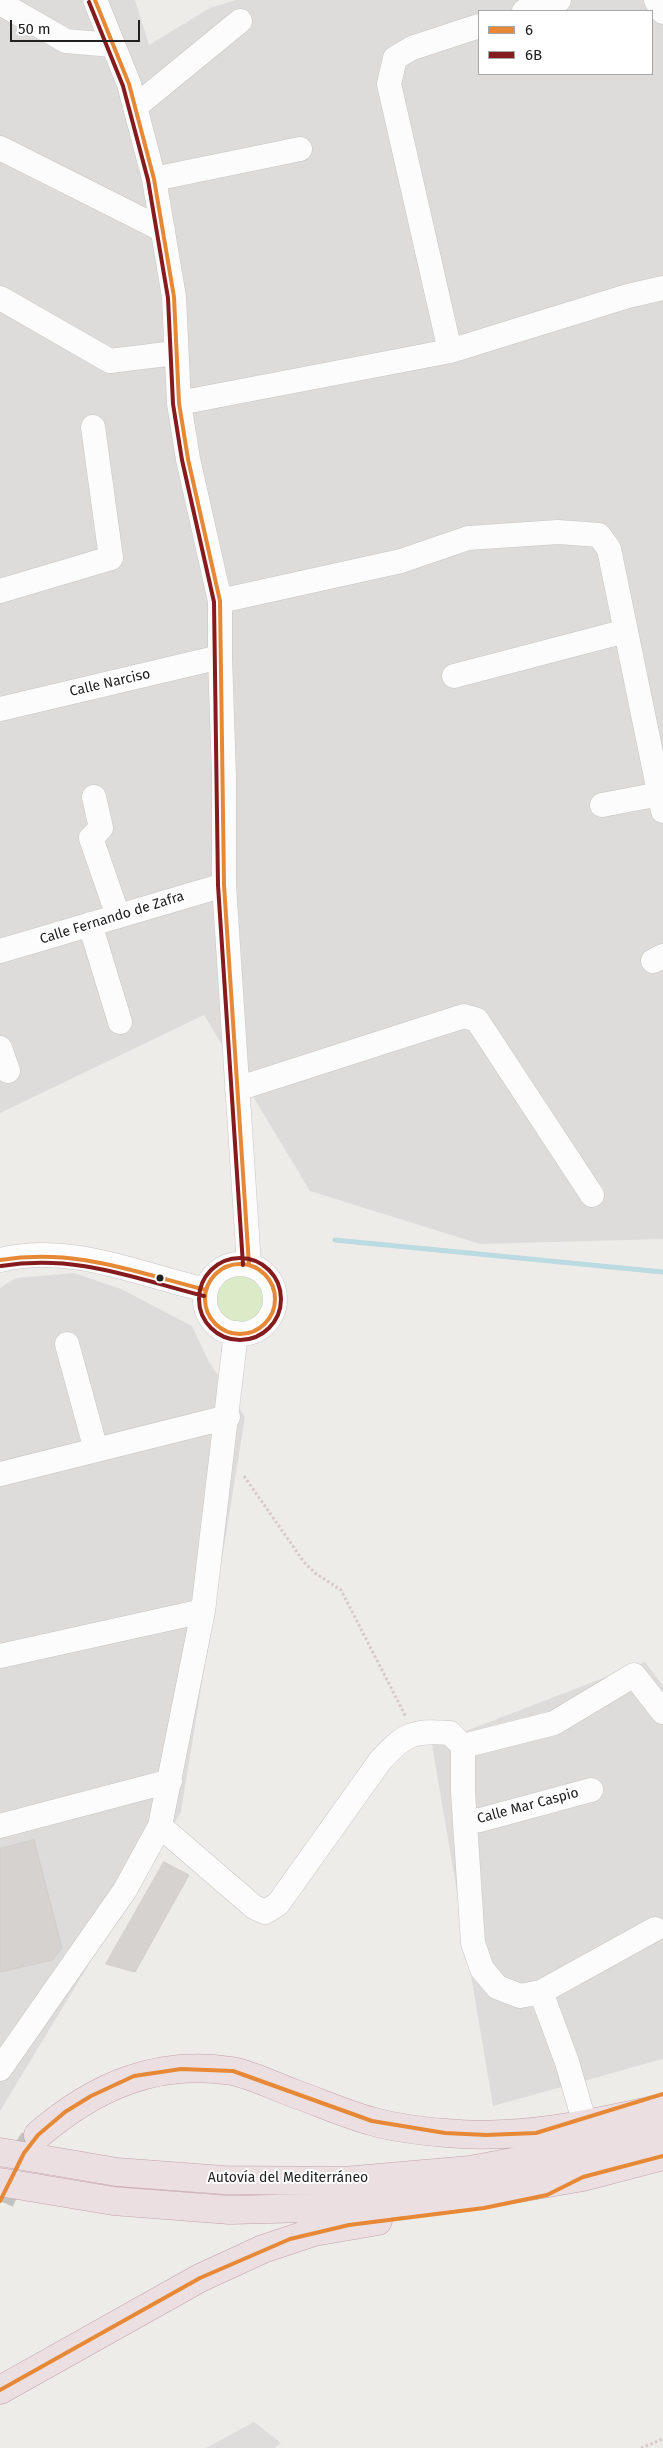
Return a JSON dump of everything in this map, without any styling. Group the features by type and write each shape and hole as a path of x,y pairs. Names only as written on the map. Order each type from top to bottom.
{"highway":[{"path":"38,2135 65,2112 92,2096 134,2076 181,2069 233,2072 372,2122 445,2133 486,2135 536,2133 584,2121 663,2108"},
{"name":"Autovía del Mediterráneo","path":"0,2152 117,2172 224,2180 344,2181 470,2170 576,2150 663,2128"},
{"name":"Autovía del Mediterráneo","path":"0,2182 113,2201 230,2210 351,2207 473,2196 583,2177 663,2156"},
{"path":"0,2390 200,2278 263,2248 290,2239 348,2225 484,2208 547,2196 583,2177"}],"street":[{"path":"95,0 129,84 154,179 174,297 175,353 179,404 188,458 220,601 224,776 224,885 249,1265"},
{"path":"527,10 559,0"},
{"path":"656,0 663,12"},
{"path":"0,3 66,41 112,45"},
{"path":"135,107 240,21"},
{"path":"450,351 388,84 395,58 412,48 478,26"},
{"path":"0,148 163,230"},
{"path":"154,179 300,149"},
{"path":"179,404 450,351 628,296 663,288"},
{"path":"0,298 110,361 175,353"},
{"path":"0,591 111,558 93,427"},
{"path":"220,601 401,560 468,538 558,532 598,535 609,549 626,631 655,732 661,803 602,806"},
{"path":"454,676 626,631"},
{"name":"Calle Narciso","path":"0,708 220,657"},
{"path":"94,797 101,828 91,838 118,916"},
{"name":"Calle Fernando de Zafra","path":"1,948 224,885"},
{"path":"90,924 120,1022"},
{"path":"238,1089 464,1016 477,1020 592,1194"},
{"path":"0,1048 8,1071"},
{"path":"0,1260 21,1255 47,1254 99,1260 163,1280 206,1290"},
{"path":"238,1264 249,1265 260,1270 268,1278 273,1288 275,1300 267,1321 258,1328 248,1333 236,1333 225,1330 215,1323 208,1314 205,1302 206,1290 218,1272 238,1264"},
{"path":"0,2070 125,1890 160,1826 203,1611 228,1417 236,1333"},
{"path":"67,1344 96,1450"},
{"path":"0,1474 228,1417"},
{"path":"0,1656 203,1611"},
{"path":"463,1746 554,1723 634,1675 663,1712"},
{"path":"160,1826 254,1907 265,1912 278,1904 380,1761 396,1744 422,1731 450,1733 463,1746 465,1822 473,1943 482,1969 497,1987 520,1996 541,1992 655,1929"},
{"path":"0,1826 170,1781"},
{"name":"Calle Mar Caspio","path":"465,1822 480,1820 591,1790"},
{"path":"541,1992 567,2062 584,2121 663,2094"}],"path":[{"path":"244,1476 304,1562 315,1573 342,1590 403,1714 422,1731"},
{"path":"641,2448 663,2439"}],"shaded area":[{"path":"0,0 135,0 149,45 210,8 236,0 663,0 663,1239 480,1244 310,1191 204,1015 0,1113"},
{"path":"74,1273 121,1289 192,1326 209,1362 245,1417 181,1812 0,2111 0,1288 16,1278"},
{"path":"645,1662 663,1686 663,2059 493,2106 432,1744"},
{"path":"254,2422 281,2443 275,2448 206,2448"}],"green space":[{"path":"240,1276 249,1278 257,1283 262,1291 264,1300 262,1309 257,1317 249,1322 240,1324 231,1322 223,1317 218,1309 216,1300 218,1291 223,1283 231,1278"}],"building":[{"path":"34,1840 62,1948 53,1960 0,1972 0,1849"},
{"path":"164,1862 189,1875 135,1972 106,1964"}],"waterway":[{"path":"335,1240 663,1272"}],"tunnel":[{"path":"0,2201 14,2170 35,2138"}],"transit line":[{"name":"6","path":"95,0 129,84 154,179 174,297 179,403 188,459 220,601 224,885 249,1265"},
{"name":"6B","path":"89,2 123,86 148,180 168,298 173,404 182,460 214,602 218,885 243,1265"},
{"name":"6","path":"0,1260 28,1257 80,1259 129,1269 206,1290"},
{"name":"6B","path":"240,1258 256,1261 269,1270 278,1283 281,1299 278,1315 269,1328 256,1337 240,1340 224,1337 211,1328 202,1315 199,1299 202,1283 211,1270 224,1261 240,1258"},
{"name":"6B","path":"1,1266 28,1263 79,1265 128,1275 204,1296"},
{"name":"6","path":"240,1264 259,1270 269,1280 275,1299 269,1318 259,1328 240,1334 221,1328 211,1318 205,1299 211,1280 221,1270 240,1264"},
{"name":"6","path":"0,2201 24,2153 38,2135 65,2112 91,2096 134,2076 181,2069 233,2071 372,2121 445,2133 486,2135 536,2133 663,2094"},
{"name":"6","path":"0,2390 200,2278 290,2239 349,2225 484,2208 547,2195 583,2177 663,2156"}]}
